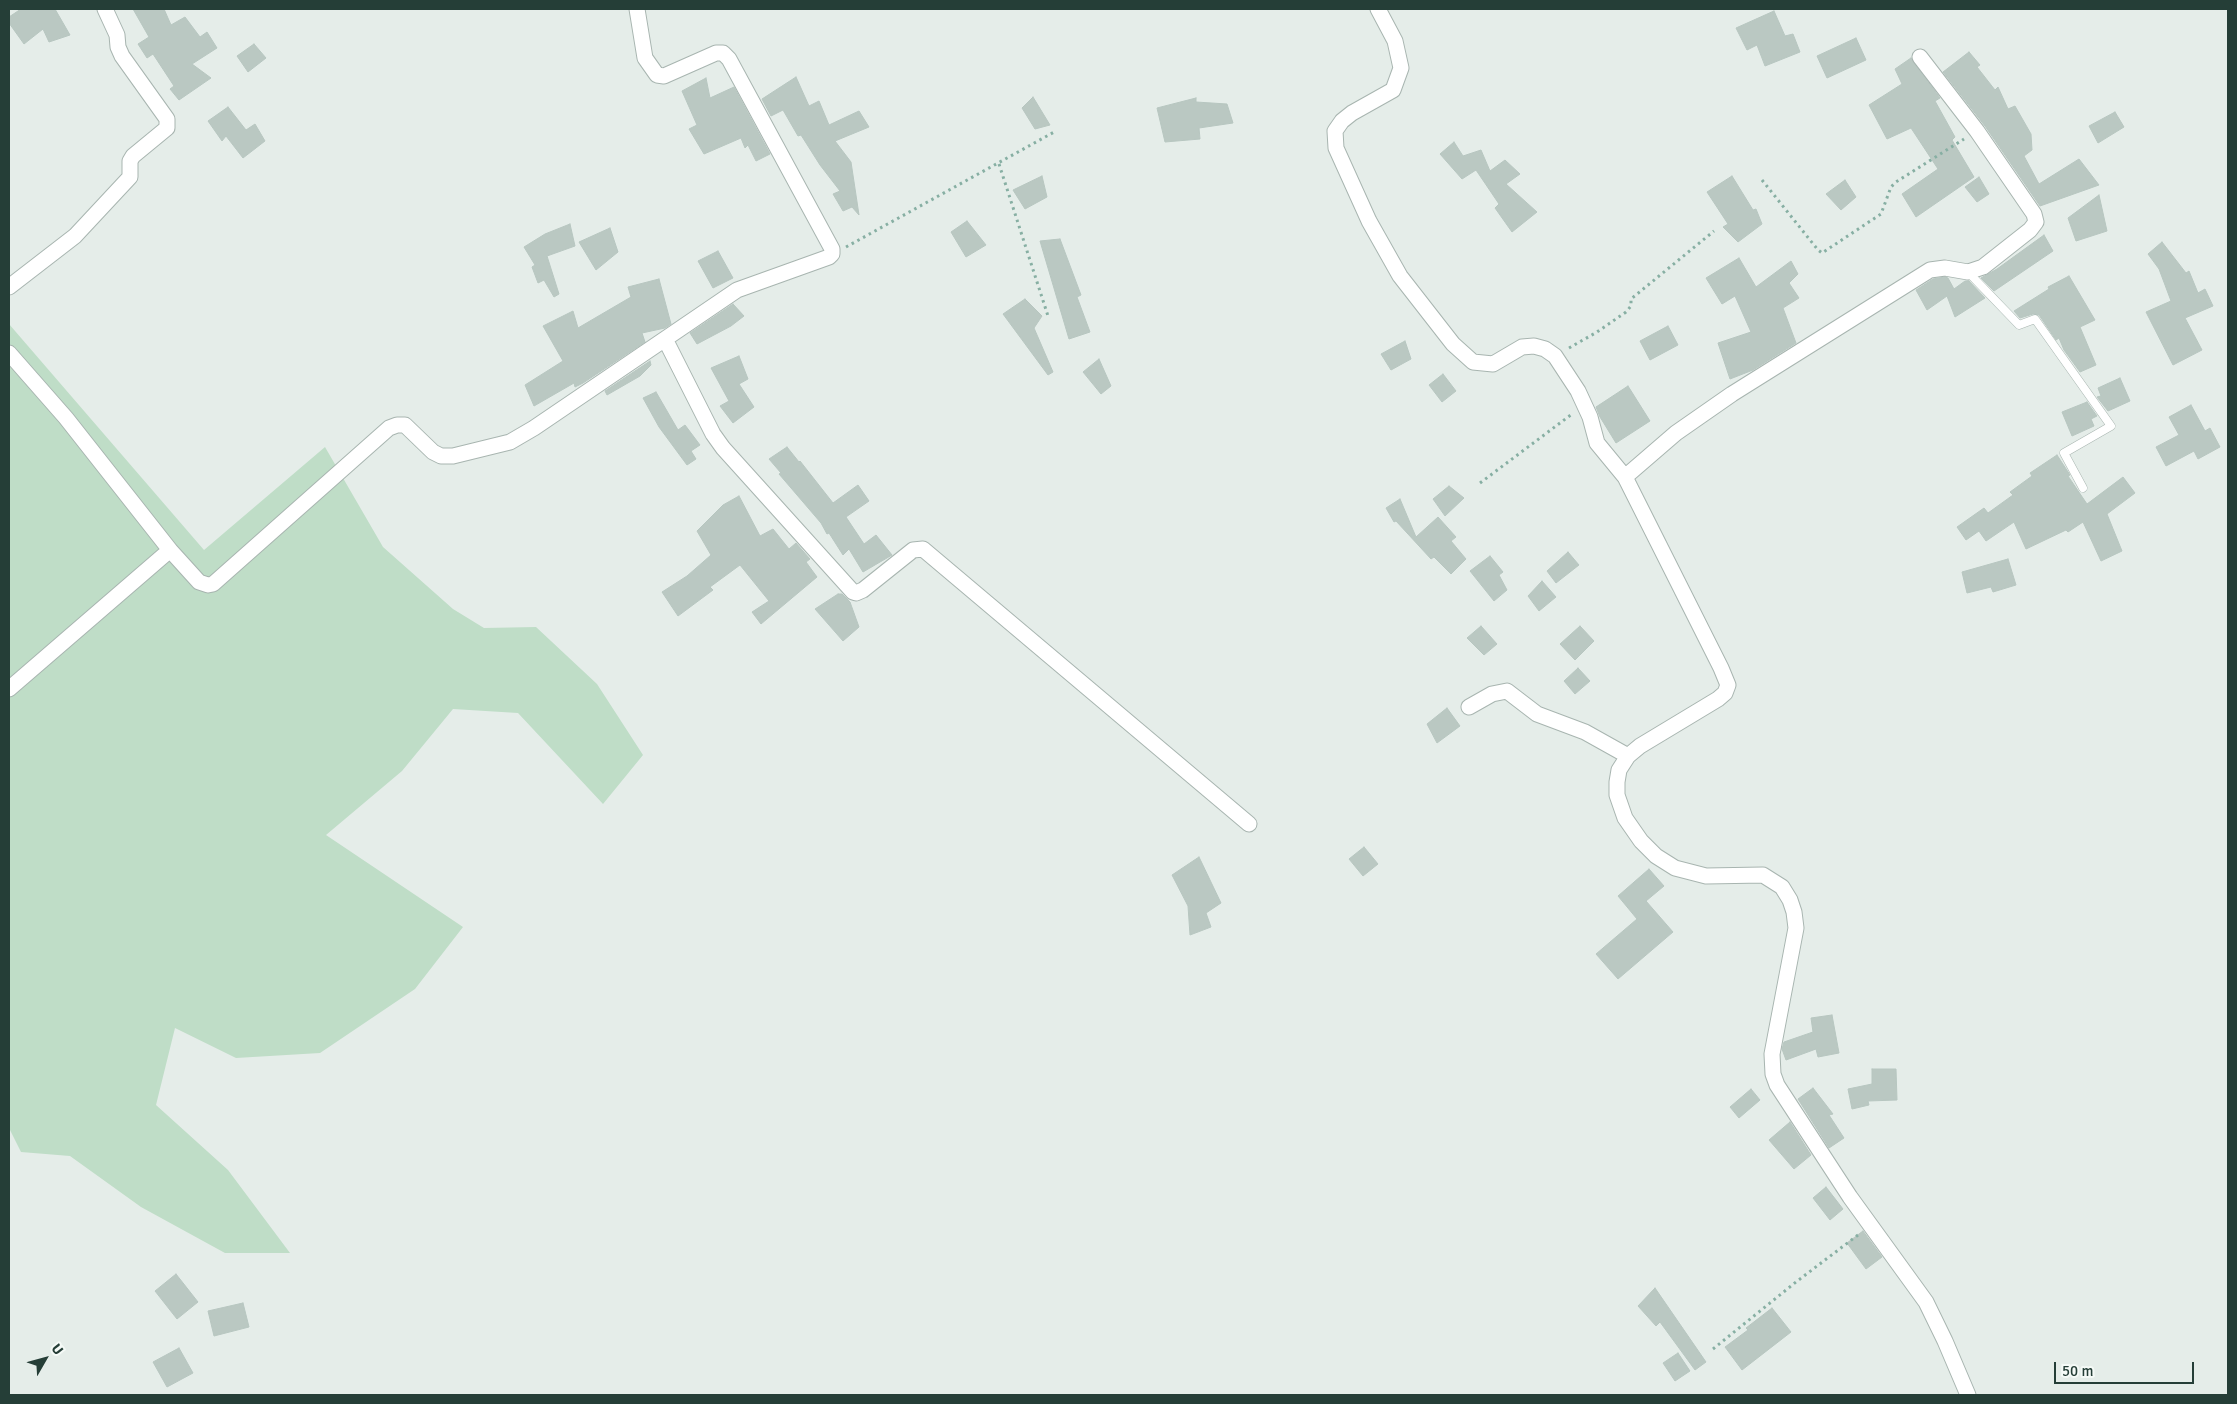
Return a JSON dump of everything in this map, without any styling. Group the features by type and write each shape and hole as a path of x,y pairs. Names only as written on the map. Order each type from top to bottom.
{"street":[{"path":"9,287 75,236 130,177 130,161 133,156 167,128 167,119 122,56 105,9"},
{"path":"9,353 66,418 170,550 199,582 208,585 213,584 389,428 405,425 433,452 441,456 453,456 510,442 534,428 737,290 832,254 831,244 729,59 723,53 716,53 664,76 656,74 646,58 637,9"},
{"path":"1378,9 1395,41 1400,68 1393,90 1352,113 1342,121 1335,131 1336,148 1369,221 1400,276 1453,344 1473,362 1493,364 1522,347 1534,346 1545,349 1555,356 1574,384 1584,404 1597,443 1625,477 1726,677 1728,685 1725,693 1718,699 1640,746 1628,756 1619,770 1617,795 1625,818 1640,841 1656,856 1675,868 1706,876 1763,874 1782,887 1790,900 1796,928 1772,1054 1773,1074 1777,1084 1850,1197 1926,1302 1968,1395"},
{"path":"1625,477 1676,433 1732,394 1930,270 1945,268 1968,272 1983,267 2030,230 2036,222 2034,214 1977,131 1920,57"},
{"path":"665,339 713,434 723,448 853,592 856,593 863,590 913,550 923,549 1249,824"},
{"path":"9,689 170,550"},
{"path":"1469,707 1500,690 1507,691 1537,714 1585,732 1628,756"}],"lane":[{"path":"1968,272 2019,325 2035,319 2111,426 2064,453 2083,488"}],"path":[{"path":"1762,180 1822,253 1881,214 1891,187 1896,182 1977,131"},
{"path":"832,254 1056,132"},
{"path":"999,164 1048,316"},
{"path":"1555,356 1592,335 1626,312 1630,306 1631,299 1714,231"},
{"path":"1480,483 1584,404"},
{"path":"1713,1349 1796,1282 1871,1226"}],"green space":[{"path":"9,324 204,550 325,447 383,547 453,609 484,628 536,627 597,684 643,755 603,804 518,713 453,709 402,771 326,835 463,927 415,989 320,1053 236,1058 175,1028 156,1105 228,1170 290,1253 225,1253 141,1207 70,1156 21,1152 9,1128"}],"building":[{"path":"21,9 55,9 70,35 49,42 43,29 24,44 9,23 9,17"},
{"path":"133,9 164,9 171,25 185,17 200,37 207,32 217,48 192,64 211,78 179,100 170,89 174,86 153,54 147,58 138,44 149,37"},
{"path":"1774,11 1785,36 1793,34 1800,52 1765,66 1757,45 1747,50 1736,28"},
{"path":"1856,38 1866,60 1827,78 1817,56"},
{"path":"254,44 266,58 248,72 237,56"},
{"path":"1969,52 1980,65 1977,67 1995,90 1998,87 2008,109 2015,106 2031,134 2032,150 2024,156 2039,184 2079,159 2099,185 2040,206 1985,126 1943,72"},
{"path":"1911,58 1940,98 1935,101 1955,137 1952,140 1974,177 1916,217 1902,194 1938,169 1911,128 1887,139 1869,105 1902,84 1895,69"},
{"path":"796,77 809,106 819,101 829,125 859,111 869,127 835,141 851,162 859,215 852,207 843,211 833,194 840,191 820,165 801,135 798,136 783,110 771,116 762,99"},
{"path":"706,78 710,98 734,87 770,154 756,161 748,145 745,148 741,138 704,154 689,129 697,125 682,91"},
{"path":"1033,97 1050,125 1035,129 1022,108"},
{"path":"1196,98 1196,102 1227,104 1233,123 1199,128 1200,139 1165,142 1157,108"},
{"path":"228,107 246,130 255,124 265,141 243,158 226,136 222,141 208,121"},
{"path":"2115,112 2124,127 2098,143 2089,126"},
{"path":"1454,142 1463,156 1481,150 1490,171 1505,160 1520,174 1506,184 1537,212 1512,232 1495,208 1499,204 1476,170 1462,179 1440,154"},
{"path":"1042,176 1047,197 1025,209 1013,190"},
{"path":"1732,176 1753,210 1756,209 1762,224 1738,242 1723,227 1728,224 1707,192"},
{"path":"1979,177 1989,194 1977,202 1965,187"},
{"path":"1845,180 1856,197 1841,210 1826,194"},
{"path":"2099,195 2107,231 2076,241 2068,218"},
{"path":"967,221 986,245 966,257 951,232"},
{"path":"570,224 575,246 547,256 559,294 554,297 544,280 538,283 532,267 535,265 524,247 545,234"},
{"path":"610,228 618,252 596,270 579,242"},
{"path":"2044,235 2053,251 1994,291 1981,278 1997,269"},
{"path":"1060,239 1081,295 1077,297 1090,332 1069,339 1040,241"},
{"path":"2162,242 2186,273 2189,271 2198,293 2205,289 2213,306 2185,318 2202,350 2173,365 2146,312 2171,301 2159,269 2148,254"},
{"path":"718,251 733,278 713,288 698,261"},
{"path":"1739,258 1756,287 1791,261 1798,274 1789,283 1799,298 1783,308 1796,343 1753,370 1730,379 1718,343 1751,332 1735,296 1722,304 1706,278"},
{"path":"2069,276 2095,320 2080,327 2096,365 2080,372 2064,350 2059,338 2056,340 2039,315 2033,314 2020,318 2014,311 2049,289 2048,287"},
{"path":"1948,278 1954,289 1965,281 1969,281 1985,298 1955,317 1947,296 1927,310 1916,290 1933,279"},
{"path":"659,279 671,324 665,328 642,333 645,342 583,383 575,387 574,383 534,406 525,385 563,361 543,326 573,311 578,328 631,297 628,287"},
{"path":"1025,299 1042,316 1034,328 1053,372 1048,375 1003,314"},
{"path":"733,304 744,316 731,326 697,344 690,333"},
{"path":"1668,326 1678,345 1650,360 1640,341"},
{"path":"1405,341 1411,359 1391,370 1381,354"},
{"path":"739,356 748,379 739,384 754,407 733,423 720,406 729,401 711,368"},
{"path":"1099,359 1111,386 1101,394 1083,372"},
{"path":"650,361 651,365 640,376 607,395 605,391"},
{"path":"1443,374 1456,391 1442,402 1429,385"},
{"path":"2120,378 2130,401 2108,411 2097,397 2101,396 2098,388"},
{"path":"1628,386 1650,421 1616,443 1596,407"},
{"path":"656,392 678,430 685,425 700,445 691,451 696,459 687,465 659,427 643,398"},
{"path":"2087,402 2097,416 2091,419 2094,426 2072,436 2062,412"},
{"path":"2191,405 2205,431 2210,428 2220,447 2198,459 2194,451 2166,466 2156,447 2179,435 2169,417"},
{"path":"787,447 833,503 858,485 869,501 846,517 864,544 876,535 892,555 863,572 849,549 843,555 829,533 827,534 821,523 779,474 781,473 769,459"},
{"path":"2057,455 2070,475 2068,476 2087,504 2123,477 2135,493 2107,514 2122,551 2101,561 2083,522 2068,532 2066,530 2026,549 2014,522 1986,541 1979,531 1966,540 1957,527 1984,508 1988,513 2013,495 2010,492 2032,476 2030,473"},
{"path":"1449,486 1464,498 1445,516 1433,499"},
{"path":"739,496 760,536 773,529 789,549 796,543 810,559 806,562 817,577 761,624 752,612 769,601 740,565 710,587 713,590 678,616 662,592 687,576 711,555 697,531 723,505"},
{"path":"1400,499 1416,537 1438,517 1456,537 1451,541 1466,559 1451,574 1434,557 1431,559 1396,521 1394,522 1386,508"},
{"path":"1568,552 1579,565 1556,583 1547,571"},
{"path":"1490,556 1503,572 1499,575 1507,590 1494,601 1470,571"},
{"path":"2008,559 2016,585 1993,592 1991,587 1967,593 1962,572"},
{"path":"1542,581 1556,597 1539,611 1528,596"},
{"path":"838,594 842,594 850,602 859,627 843,641 815,609"},
{"path":"1481,626 1497,644 1484,655 1467,638"},
{"path":"1580,626 1594,641 1575,660 1560,644"},
{"path":"1578,668 1590,681 1575,694 1564,681"},
{"path":"1447,708 1460,726 1437,743 1427,724"},
{"path":"1364,847 1378,864 1363,876 1349,859"},
{"path":"1199,857 1221,903 1206,913 1211,927 1190,935 1188,906 1172,875"},
{"path":"1649,869 1664,886 1646,901 1673,932 1618,979 1596,954 1637,919 1618,896"},
{"path":"1832,1015 1839,1053 1818,1057 1816,1049 1786,1060 1782,1049 1784,1042 1813,1032 1811,1018"},
{"path":"1872,1069 1896,1069 1897,1100 1868,1101 1869,1105 1852,1109 1848,1089 1872,1084"},
{"path":"1813,1088 1833,1114 1829,1115 1844,1138 1829,1148 1798,1099"},
{"path":"1751,1089 1760,1100 1739,1118 1730,1107"},
{"path":"1790,1122 1811,1155 1794,1169 1769,1140"},
{"path":"1826,1187 1843,1209 1830,1220 1813,1198"},
{"path":"1863,1231 1882,1257 1866,1269 1847,1243"},
{"path":"176,1274 198,1302 177,1319 155,1291"},
{"path":"1655,1288 1706,1362 1695,1370 1660,1322 1656,1326 1638,1306"},
{"path":"243,1303 249,1327 214,1336 208,1311"},
{"path":"1772,1308 1791,1332 1742,1370 1725,1347 1748,1330 1746,1328"},
{"path":"179,1348 193,1373 167,1387 153,1362"},
{"path":"1678,1353 1690,1371 1675,1381 1663,1363"}]}
